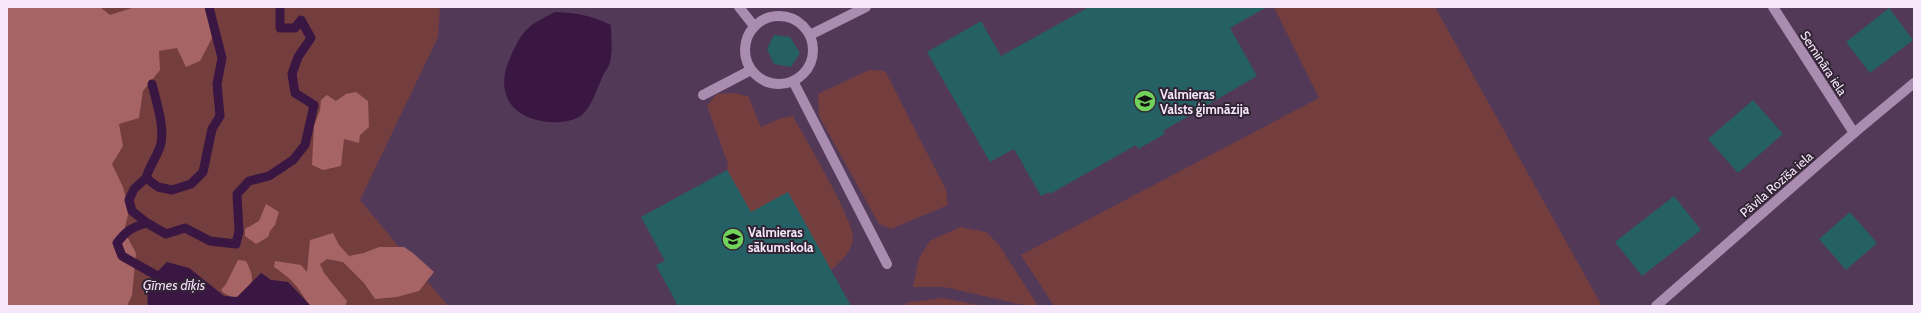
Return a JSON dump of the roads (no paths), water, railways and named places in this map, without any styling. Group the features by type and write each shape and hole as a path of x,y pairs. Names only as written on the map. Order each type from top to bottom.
{"street":[{"path":"739,7 754,26"},
{"name":"Semināra iela","path":"1773,7 1854,133"},
{"path":"810,35 864,8"},
{"path":"773,16 784,16 795,20 803,26 810,35 813,45 809,66 802,75 793,81 782,84 770,83 759,78 751,70 746,59 745,47 748,36 754,26 763,20 773,16"},
{"path":"703,94 751,70"},
{"path":"793,81 887,264"},
{"name":"Pāvila Rozīša iela","path":"1656,306 1854,133 1914,83"}],"water":[{"path":"555,12 584,15 611,25 611,58 591,103 582,115 575,119 562,122 537,120 525,116 516,110 506,93 504,82 510,58 523,34 532,25"},
{"name":"Ģīmes dīķis","path":"167,262 189,268 224,296 237,297 261,273 271,280 288,282 311,306 148,306 148,292 151,281 157,272"}],"waterway":[{"path":"147,223 132,211 129,200 134,189 146,178 158,187 172,190 191,184 203,172 212,129 220,116 217,84 222,58 209,7"},
{"path":"162,281 154,274 122,256 117,243 123,235 133,228 147,223 166,234 185,228 210,241 236,244 239,231 237,194 249,181 269,176 293,160 305,145 314,105 295,93 292,74 298,57 311,38 301,20 295,28 280,28 280,7"},
{"path":"146,178 162,140 160,116 152,84"}],"place":[{"name":"Valmieras Valsts ģimnāzija","path":"1145,101"},
{"name":"Valmieras sākumskola","path":"733,239"}]}
